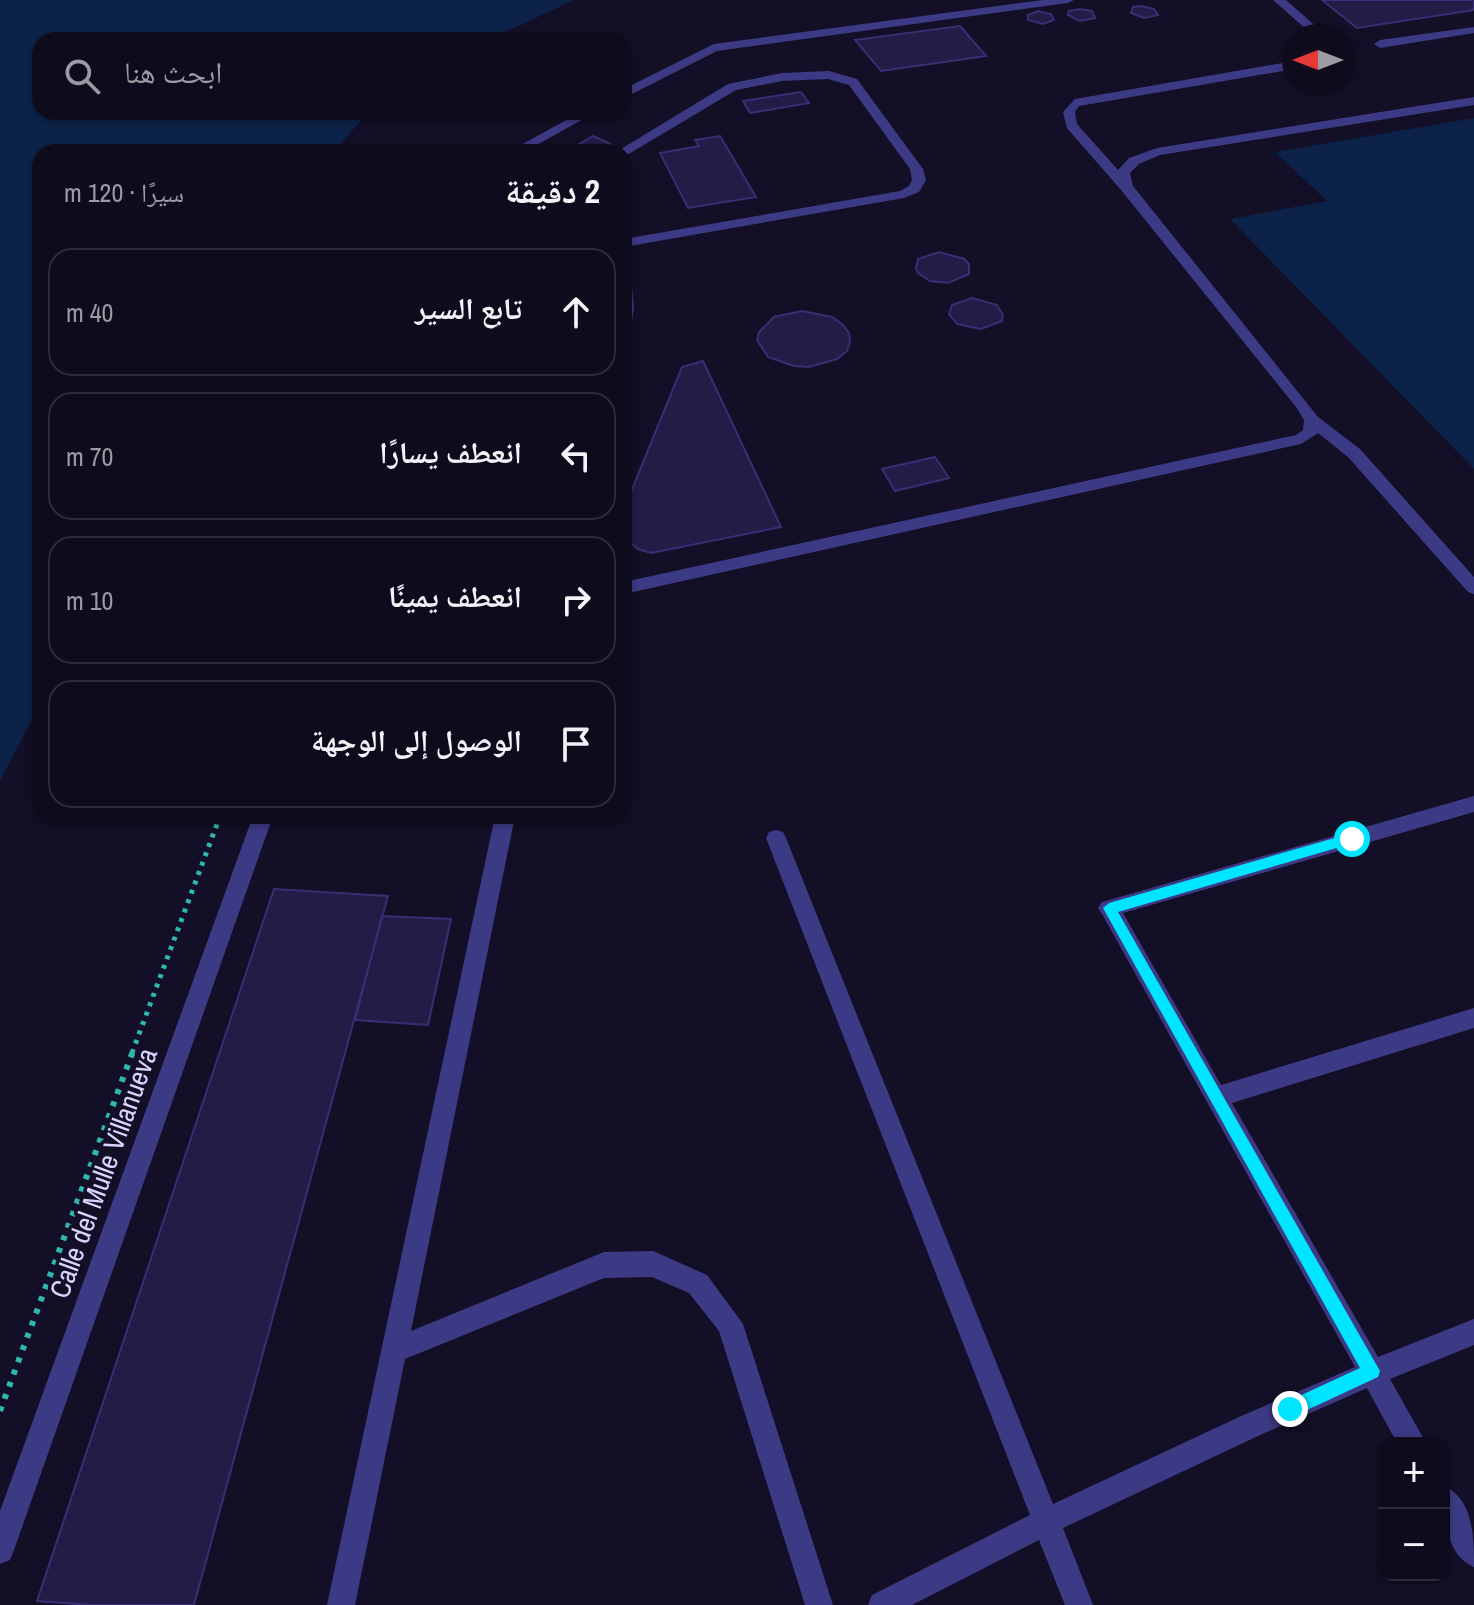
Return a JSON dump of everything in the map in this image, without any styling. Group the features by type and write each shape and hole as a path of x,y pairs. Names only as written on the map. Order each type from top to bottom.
{"lane":[{"path":"632,90 714,48 1068,0"},
{"path":"1279,0 1307,24"},
{"path":"1380,44 1474,30"},
{"path":"1282,67 1075,103 1069,112 1071,125 1126,187 1312,420 1354,453 1474,588"},
{"path":"632,146 732,87 782,77 829,75 853,82 916,169 919,180 914,189 904,194 632,242"},
{"path":"1126,187 1123,172 1134,161 1157,152 1474,101"},
{"path":"529,144 575,120"},
{"path":"632,586 1301,439 1311,432 1312,420"},
{"path":"1409,1437 1109,908 1474,804"},
{"name":"Calle del Mulle Villanueva","path":"0,1550 260,824"},
{"path":"341,1605 503,824"},
{"path":"776,838 1079,1605"},
{"path":"1216,1097 1474,1018"},
{"path":"394,1351 604,1265 653,1264 698,1284 730,1324 819,1605"},
{"path":"882,1605 1044,1521 1372,1371 1474,1332"},
{"path":"1449,1509 1474,1553"}],"path":[{"path":"0,1411 217,824"}],"water":[{"path":"0,0 574,0 505,32 32,32 32,120 361,120 341,144 32,144 32,719 0,781"},
{"path":"1474,118 1474,469 1230,219 1327,201 1275,152"}],"building":[{"path":"1322,0 1474,0 1474,10 1357,28"},
{"path":"1133,7 1154,9 1158,15 1144,18 1131,13"},
{"path":"1038,11 1051,14 1054,20 1043,24 1028,20 1028,15"},
{"path":"1069,11 1092,11 1095,18 1080,21 1068,15"},
{"path":"960,26 986,56 881,71 855,40"},
{"path":"801,92 809,103 750,113 743,101"},
{"path":"593,136 610,144 580,144"},
{"path":"720,136 756,197 688,208 660,153 699,146 695,140"},
{"path":"939,252 964,259 969,264 969,274 948,283 930,281 918,273 918,259"},
{"path":"972,298 997,305 1003,315 1002,321 981,329 957,324 949,314 952,305"},
{"path":"802,311 832,317 842,324 849,333 847,351 837,359 809,367 794,366 768,357 757,340 759,332 774,317"},
{"path":"703,361 781,527 651,553 632,544 632,489 682,367"},
{"path":"935,457 949,478 895,491 882,469"},
{"path":"274,889 388,896 194,1605 91,1605 37,1601"},
{"path":"382,916 451,919 428,1025 355,1020"}],"route":[{"path":"1290,1409 1372,1371 1109,908 1352,839"}]}
